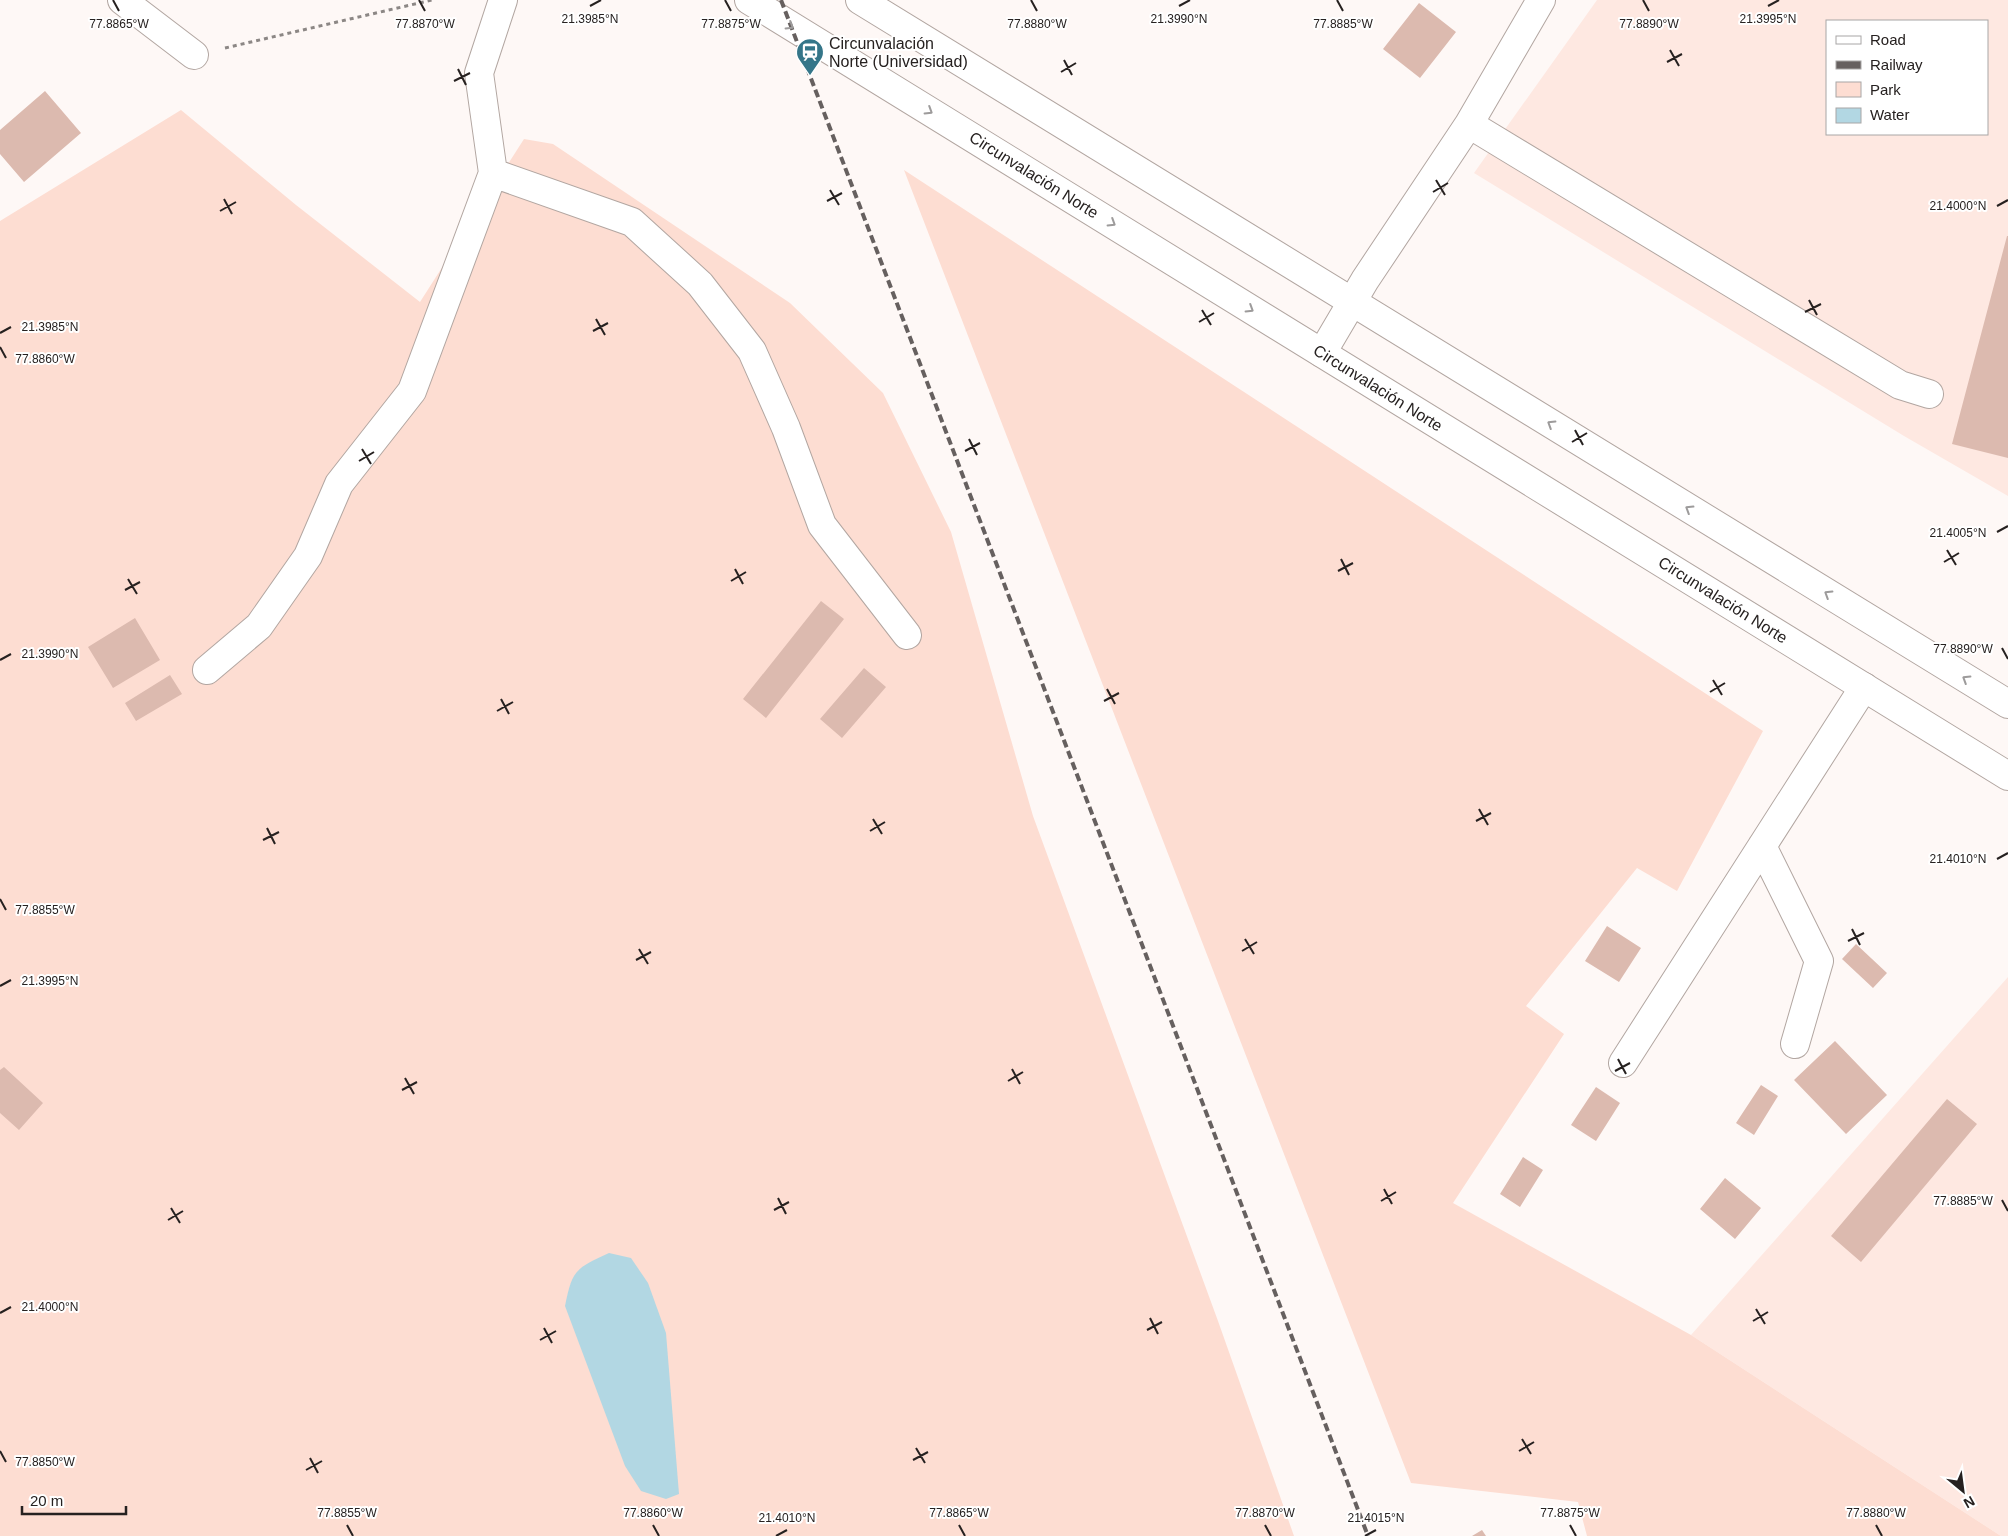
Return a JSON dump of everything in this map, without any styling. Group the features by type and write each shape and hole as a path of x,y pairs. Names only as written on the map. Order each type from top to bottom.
{"main road":[{"path":"122,0 194,55"},
{"path":"207,670 259,626 308,556 339,484 412,391 493,173 479,73 504,0"},
{"name":"Circunvalación Norte","path":"749,0 2008,776"},
{"path":"860,0 2008,704"},
{"path":"1322,353 1352,302 1469,124 1541,0"},
{"path":"1469,124 1900,385 1929,394"},
{"path":"493,173 632,222 700,284 752,351 786,428 822,525 907,635"},
{"path":"1623,1063 1864,687"},
{"path":"1762,846 1819,961 1795,1044"}],"path":[{"path":"194,55 432,0"}],"shaded area":[{"path":"1597,0 2008,0 2008,496 1904,436 1474,173"},
{"path":"2008,977 2008,1536 2001,1536 1691,1335"}],"green space":[{"path":"181,110 296,205 420,302 524,139 553,144 790,303 883,393 951,532 1033,816 1218,1321 1294,1536 0,1536 0,221"},
{"path":"904,170 1763,731 1677,891 1637,868 1526,1006 1564,1034 1453,1203 1691,1335 2001,1536 1587,1536 1578,1502 1411,1483"}],"water":[{"path":"609,1253 631,1258 648,1283 666,1333 679,1494 666,1499 641,1491 625,1466 565,1306 570,1285 577,1272 582,1267"}],"building":[{"path":"1419,3 1456,32 1420,78 1383,49"},
{"path":"45,91 81,133 24,182 0,154 0,130"},
{"path":"2008,236 2008,458 1952,444"},
{"path":"821,601 844,619 766,718 743,699"},
{"path":"135,618 160,660 113,688 88,647"},
{"path":"864,668 886,687 842,738 820,719"},
{"path":"170,675 182,694 136,721 125,703"},
{"path":"1607,926 1641,948 1619,982 1585,961"},
{"path":"1856,944 1887,973 1873,988 1842,959"},
{"path":"1835,1041 1887,1095 1846,1134 1794,1080"},
{"path":"4,1067 43,1103 19,1130 0,1113 0,1070"},
{"path":"1761,1085 1778,1096 1754,1135 1736,1123"},
{"path":"1596,1087 1620,1103 1596,1141 1571,1125"},
{"path":"1947,1099 1977,1124 1861,1262 1831,1236"},
{"path":"1523,1157 1543,1170 1520,1207 1500,1194"},
{"path":"1725,1178 1761,1208 1735,1239 1700,1209"},
{"path":"1482,1530 1486,1536 1472,1536"}],"railway":[{"path":"781,0 1368,1536"}],"place":[{"name":"Circunvalación Norte (Universidad)","path":"810,76"}]}
